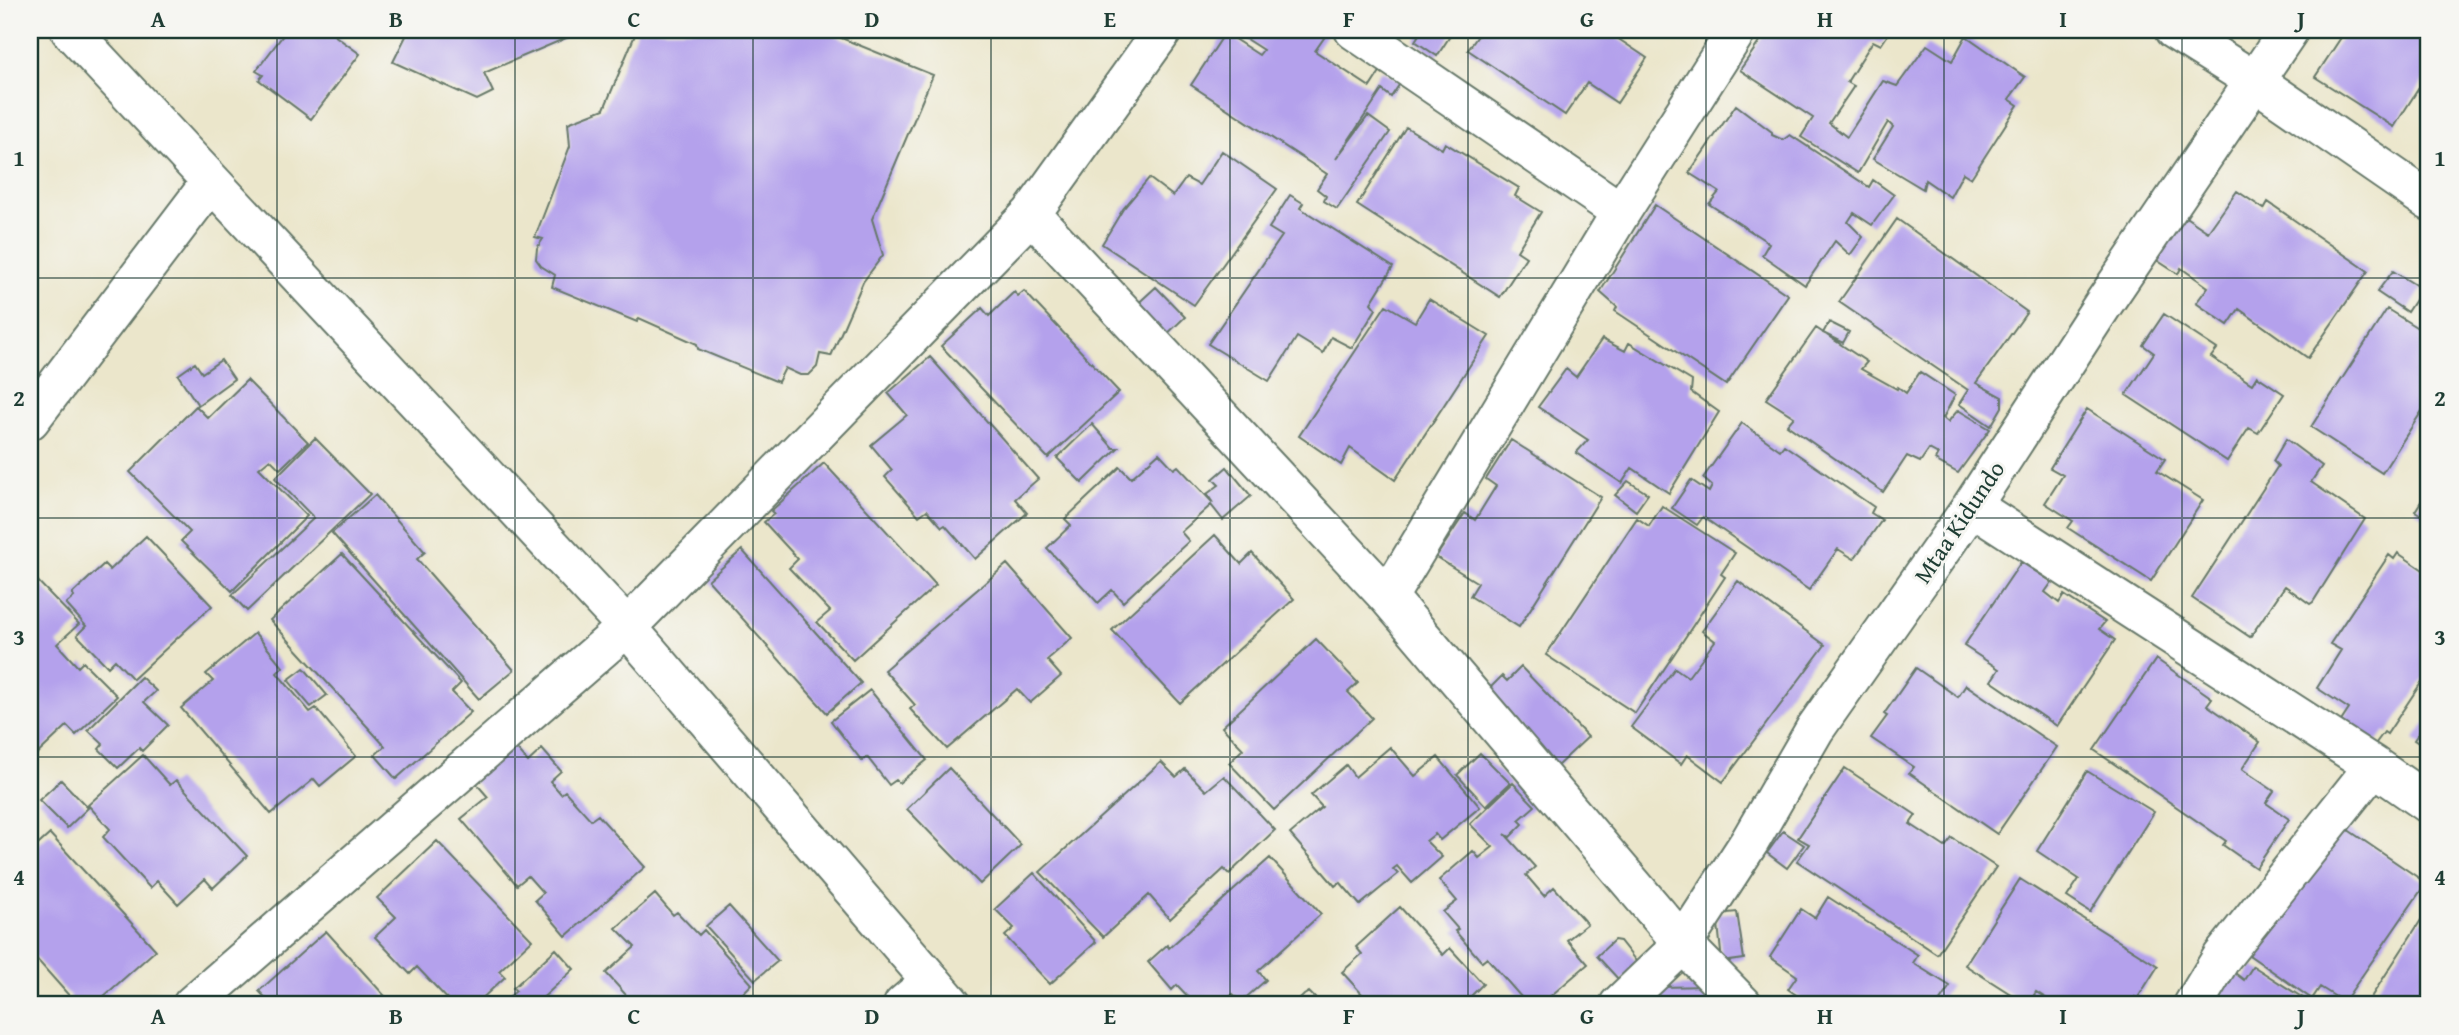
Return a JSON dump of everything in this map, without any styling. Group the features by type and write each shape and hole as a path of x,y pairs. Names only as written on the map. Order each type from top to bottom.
{"street":[{"path":"70,30 627,627 928,997"},
{"path":"192,1005 627,627 1031,214 1163,30"},
{"path":"1353,30 1621,212"},
{"path":"1388,597 1621,212 1737,30"},
{"path":"2174,30 2255,81 2429,201"},
{"name":"Mtaa Kidundo","path":"1619,1005 1683,944 1750,841 1815,729 1972,506 2102,306 2289,30"},
{"path":"30,420 211,182"},
{"path":"1031,214 1388,597 1683,944 1743,1005"},
{"path":"1972,506 2429,804"},
{"path":"2193,1005 2221,957 2374,766"}],"building":[{"path":"287,30 327,30 360,54 311,119 259,80 263,75 256,71"},
{"path":"409,30 585,30 484,73 493,92 477,100 393,62"},
{"path":"637,30 829,30 829,33 933,75 872,219 883,255 863,282 831,356 820,354 817,367 809,375 800,375 785,368 778,382 698,349 697,344 639,318 637,322 552,287 555,275 541,266 536,259 537,248 543,239 535,237 570,146 568,123 604,109"},
{"path":"1232,30 1318,30 1326,35 1315,51 1370,87 1381,70 1401,82 1391,97 1382,90 1336,159 1368,116 1390,132 1337,209 1324,201 1326,196 1317,189 1327,174 1191,85 1225,33 1259,55 1263,50"},
{"path":"1422,30 1454,30 1437,56 1415,41"},
{"path":"1482,30 1605,30 1647,58 1617,103 1587,83 1565,115 1468,50"},
{"path":"1777,30 1891,30 1881,45 1873,41 1847,82 1854,86 1829,123 1847,137 1883,81 1897,86 1927,45 1952,61 1966,36 2025,77 2009,99 2018,105 1971,178 1963,173 1950,197 1925,180 1923,189 1873,159 1893,127 1888,122 1858,173 1801,137 1813,118 1740,70 1767,31 1774,33"},
{"path":"2346,30 2429,30 2429,72 2394,127 2315,77"},
{"path":"1736,105 1772,132 1772,135 1783,140 1790,135 1869,187 1873,180 1894,195 1872,225 1854,213 1848,222 1863,237 1850,255 1835,241 1805,285 1762,255 1769,243 1709,204 1719,192 1689,173"},
{"path":"1406,127 1442,149 1445,143 1519,188 1515,196 1541,212 1517,251 1526,257 1500,297 1357,205"},
{"path":"1222,151 1277,189 1194,305 1102,244 1123,209 1149,178 1173,196 1186,178 1199,185"},
{"path":"2237,191 2264,209 2268,202 2368,271 2308,358 2239,309 2228,325 2196,303 2208,287 2181,268 2178,274 2155,259 2184,216 2208,232"},
{"path":"1290,195 1303,203 1300,208 1393,267 1371,303 1376,309 1352,348 1331,337 1323,353 1297,337 1269,381 1208,344 1282,236 1269,228"},
{"path":"1655,205 1788,295 1726,385 1615,311 1617,307 1600,292"},
{"path":"1897,219 2027,312 1976,383 2002,397 2002,407 1991,426 1959,404 1968,390 1839,302"},
{"path":"2393,271 2422,289 2407,312 2377,292"},
{"path":"1156,287 1185,317 1162,339 1133,308"},
{"path":"1024,291 1119,392 1048,458 941,346 982,308 989,316 1014,292 1018,296"},
{"path":"1429,299 1489,336 1395,480 1350,448 1341,465 1299,436 1386,305 1415,322"},
{"path":"2387,309 2429,335 2429,400 2382,473 2311,427"},
{"path":"2164,314 2217,349 2211,357 2252,384 2257,376 2284,394 2258,433 2249,428 2227,461 2126,395 2154,353 2143,345"},
{"path":"1829,322 1849,332 1843,343 1823,333"},
{"path":"1816,328 1867,362 1861,369 1897,389 1898,387 1906,393 1920,372 1955,395 1943,418 1948,422 1958,410 1990,429 1958,473 1935,460 1938,454 1929,449 1920,462 1907,456 1883,492 1787,425 1794,417 1766,399"},
{"path":"1602,339 1625,351 1629,343 1692,381 1691,392 1719,412 1669,493 1632,468 1622,483 1576,453 1588,440 1538,407 1566,369 1576,377"},
{"path":"930,357 1038,479 1015,499 1027,513 975,559 945,525 942,527 927,510 919,516 885,477 892,470 871,445 907,415 888,393"},
{"path":"221,360 234,379 198,405 178,375 195,363 202,373"},
{"path":"247,380 308,442 280,469 270,459 259,468 307,516 232,591 181,541 190,532 130,472 196,406 208,418"},
{"path":"2087,409 2165,459 2157,471 2203,500 2151,581 2068,528 2073,521 2045,503 2063,475 2050,468"},
{"path":"1742,423 1780,450 1784,445 1874,507 1871,513 1882,520 1854,559 1838,549 1809,590 1703,517 1697,525 1672,508 1691,480 1709,492 1712,486 1703,478"},
{"path":"1092,424 1113,448 1118,448 1082,483 1057,458"},
{"path":"315,438 370,494 247,611 232,595 314,518 275,478"},
{"path":"2286,439 2322,466 2311,482 2365,519 2313,602 2310,604 2285,586 2250,637 2192,598 2278,466 2273,461"},
{"path":"1511,440 1601,497 1519,627 1470,596 1478,583 1436,557 1465,513 1475,520 1496,486 1486,479"},
{"path":"1159,453 1174,469 1178,466 1213,503 1207,494 1219,485 1213,479 1227,467 1251,496 1223,520 1211,505 1181,532 1189,541 1123,602 1112,590 1098,603 1047,548 1071,525 1065,519 1120,467 1131,478"},
{"path":"824,463 936,585 853,660 817,622 830,611 789,568 798,559 764,522 774,514 771,511"},
{"path":"1628,481 1648,494 1636,511 1615,495"},
{"path":"2429,489 2429,520 2415,511"},
{"path":"375,495 425,552 417,559 514,670 479,699 332,533"},
{"path":"1662,506 1735,553 1721,574 1725,577 1635,713 1546,655 1637,518 1649,526"},
{"path":"1215,535 1241,564 1252,553 1294,599 1180,703 1112,630"},
{"path":"146,536 212,606 133,679 115,660 108,667 77,635 86,626 66,604 74,597 72,594 104,564 110,570"},
{"path":"742,550 861,683 827,713 708,580"},
{"path":"2398,553 2429,574 2429,671 2387,734 2384,732 2370,751 2336,729 2349,709 2317,688 2341,650 2330,644 2389,555 2394,559"},
{"path":"342,554 461,683 452,692 471,712 396,779 375,755 385,746 270,620"},
{"path":"2021,562 2052,582 2045,592 2059,603 2064,595 2105,622 2099,629 2115,640 2057,726 1991,681 1999,669 1964,646"},
{"path":"1007,564 1072,638 1047,660 1061,676 1030,703 1017,689 947,749 910,709 915,705 884,670"},
{"path":"30,573 79,624 57,644 78,667 83,662 117,696 76,735 67,726 33,758 30,755"},
{"path":"1738,581 1825,645 1723,782 1687,755 1681,764 1631,727 1675,668 1688,677 1715,641 1702,631"},
{"path":"255,633 283,667 277,673 310,712 316,708 356,756 320,786 314,779 271,814 181,708 213,681 206,674"},
{"path":"1316,639 1358,683 1348,692 1372,718 1274,810 1229,763 1243,749 1222,727"},
{"path":"2156,659 2212,698 2207,705 2260,742 2242,769 2274,791 2266,803 2289,819 2256,868 2223,845 2226,841 2094,750"},
{"path":"1521,667 1588,737 1557,766 1487,691 1502,676 1507,681"},
{"path":"304,668 327,695 311,707 288,680"},
{"path":"1916,668 1958,697 1966,685 2057,747 1997,834 1909,773 1914,767 1871,738"},
{"path":"141,677 156,691 144,702 168,725 142,751 139,748 118,768 99,749 103,744 88,730"},
{"path":"870,690 927,760 899,783 896,780 889,785 867,757 862,761 831,721"},
{"path":"2429,718 2429,750 2414,740"},
{"path":"507,738 528,762 542,749 561,771 550,781 561,794 565,791 591,820 598,815 645,867 566,936 535,900 543,893 528,876 517,885 461,819 488,797 467,773"},
{"path":"1390,747 1415,776 1438,757 1480,807 1440,840 1435,834 1426,841 1442,857 1412,883 1397,866 1393,869 1398,874 1360,905 1340,882 1335,886 1290,834 1322,807 1311,795 1346,765 1355,777"},
{"path":"1480,753 1510,783 1486,806 1457,775"},
{"path":"143,755 170,785 176,780 247,856 213,888 205,879 178,904 157,881 150,888 103,837 110,829 88,805"},
{"path":"1161,762 1176,777 1185,769 1206,791 1224,776 1275,830 1229,874 1224,869 1170,919 1149,895 1103,937 1040,872"},
{"path":"949,768 1021,845 980,884 907,809"},
{"path":"1845,768 1916,815 1910,824 1945,847 1952,838 1996,867 1937,954 1797,861 1809,844 1798,838"},
{"path":"2087,771 2154,812 2090,912 2067,897 2079,879 2037,851"},
{"path":"61,780 88,808 67,828 39,800"},
{"path":"1513,783 1535,806 1519,820 1523,824 1510,837 1505,834 1535,867 1526,875 1544,896 1554,887 1587,924 1567,940 1588,964 1540,1005 1528,1005 1487,958 1482,962 1455,931 1458,929 1443,912 1457,901 1439,880 1473,851 1479,858 1493,847 1470,824"},
{"path":"2338,823 2426,883 2344,1002 2320,987 2312,999 2249,955"},
{"path":"1783,831 1804,845 1787,868 1767,853"},
{"path":"50,834 156,950 94,1005 65,1005 72,999 34,956 30,959 30,852"},
{"path":"437,841 532,940 499,971 505,977 475,1005 453,1005 417,967 410,974 375,937 396,917 377,898"},
{"path":"1270,858 1321,914 1258,971 1266,980 1241,1002 1233,994 1221,1005 1196,1005 1177,985 1172,990 1148,962 1167,945 1169,948"},
{"path":"1034,873 1096,942 1050,984 1005,936 1014,928 995,909"},
{"path":"2020,879 2158,966 2137,999 2135,997 2130,1005 2057,1005 2036,992 2028,1005 1965,965"},
{"path":"655,894 673,915 677,912 699,935 704,930 752,984 740,996 748,1005 635,1005 606,973 635,947 616,928"},
{"path":"1828,897 1918,955 1913,963 1950,986 1937,1005 1810,1005 1788,989 1797,976 1770,957 1801,909 1815,918"},
{"path":"729,906 778,961 755,980 706,926"},
{"path":"1400,907 1443,955 1450,948 1483,984 1471,996 1480,1005 1372,1005 1342,972 1362,954 1356,947"},
{"path":"1737,912 1744,959 1722,962 1717,914"},
{"path":"2421,920 2429,924 2429,1005 2366,1005"},
{"path":"326,931 393,1005 272,1005 259,991"},
{"path":"1614,940 1620,941 1639,965 1620,981 1597,956"},
{"path":"556,949 574,969 535,1005 500,1005 516,991 513,988"},
{"path":"2253,966 2314,1005 2202,1005 2227,967 2244,980"},
{"path":"1708,986 1722,1005 1660,1005 1656,996 1662,987"},
{"path":"1309,992 1322,1005 1294,1005 1304,995"}]}
